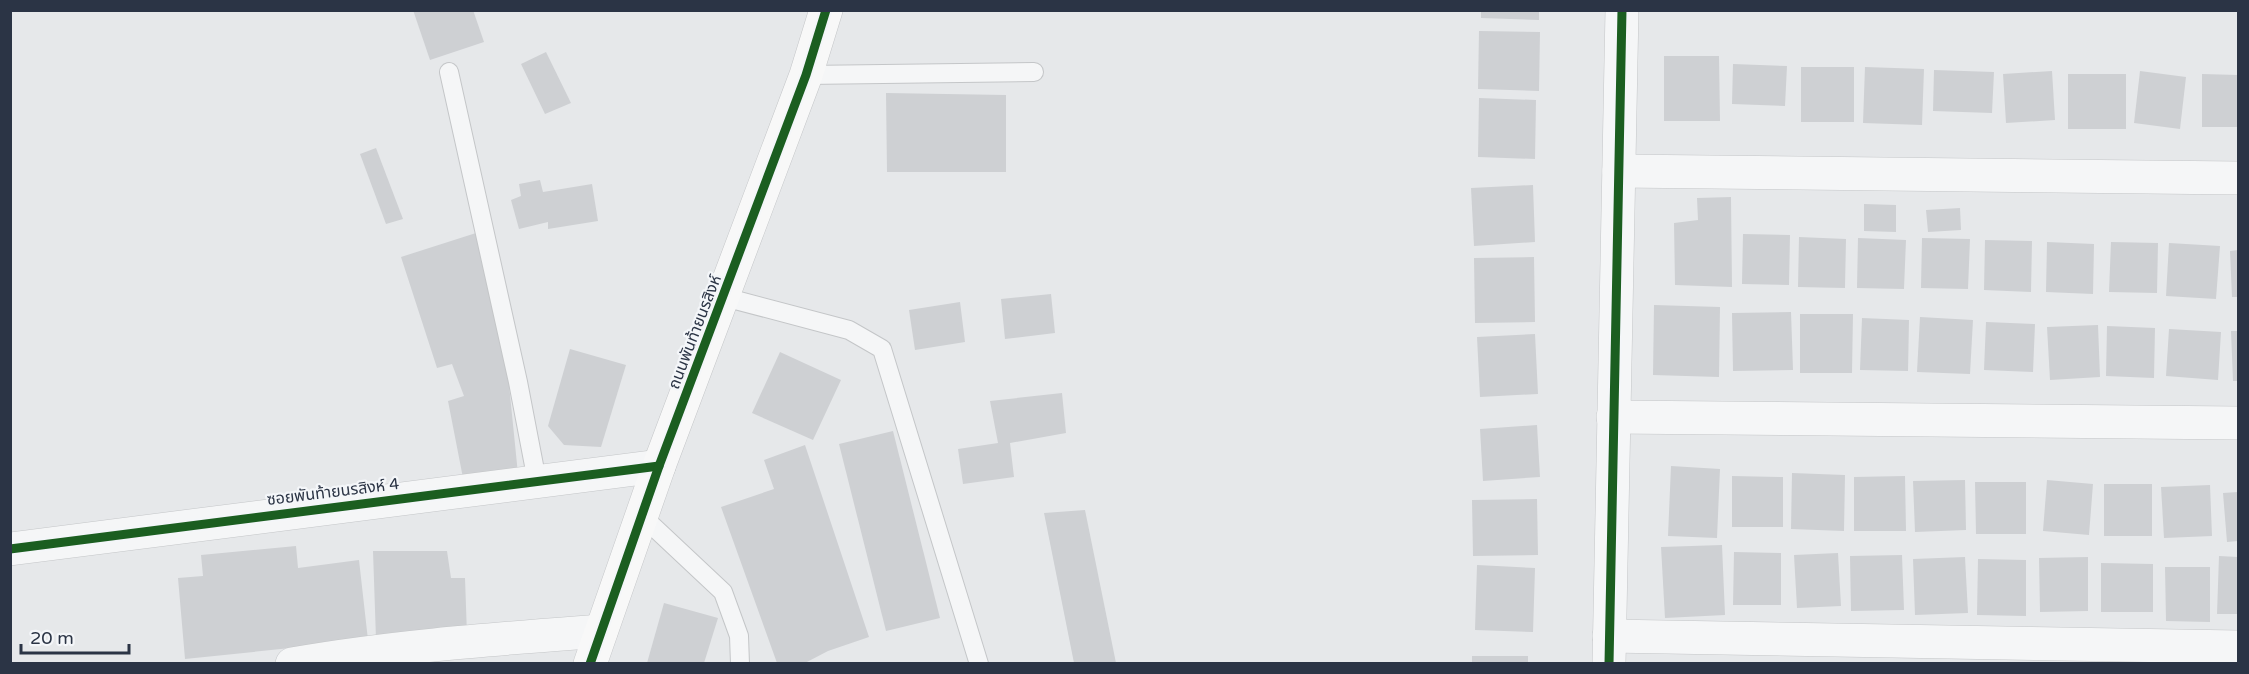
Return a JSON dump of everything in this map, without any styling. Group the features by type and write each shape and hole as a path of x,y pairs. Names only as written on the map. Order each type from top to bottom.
{"street":[{"name":"ถนนพันท้ายนรสิงห์","path":"590,663 659,466 806,75 826,10"},
{"path":"1622,10 1609,650 2238,647"},
{"path":"1619,171 2238,178"},
{"path":"1612,417 2238,423"},
{"name":"ซอยพันท้ายนรสิงห์ 4","path":"10,549 659,466"},
{"path":"292,663 418,645 601,631"}],"lane":[{"path":"449,72 518,382 537,481"},
{"path":"806,75 1034,72"},
{"path":"724,297 849,330 882,349 979,663"},
{"path":"642,516 723,592 739,636 740,663"}],"building":[{"path":"413,10 473,10 484,42 430,60"},
{"path":"1481,10 1539,10 1539,20 1481,18"},
{"path":"1479,31 1540,32 1539,91 1478,89"},
{"path":"546,52 571,103 545,114 521,64"},
{"path":"1664,56 1719,56 1720,121 1664,121"},
{"path":"1733,64 1787,66 1785,106 1732,104"},
{"path":"1801,67 1854,67 1854,122 1801,122"},
{"path":"1865,67 1924,69 1922,125 1863,123"},
{"path":"1934,70 1994,72 1992,113 1933,111"},
{"path":"2052,71 2055,120 2006,123 2003,74"},
{"path":"2140,71 2186,77 2180,129 2134,123"},
{"path":"2068,74 2126,74 2126,129 2068,129"},
{"path":"2202,74 2238,75 2238,127 2202,127"},
{"path":"886,93 1006,95 1006,172 887,172"},
{"path":"1479,98 1536,100 1535,159 1478,157"},
{"path":"376,148 403,219 386,224 360,154"},
{"path":"540,180 543,192 592,184 598,221 548,229 548,222 519,229 511,200 521,196 519,184"},
{"path":"1533,185 1535,242 1474,246 1471,188"},
{"path":"1731,197 1732,287 1675,285 1674,223 1698,220 1697,198"},
{"path":"1864,204 1896,205 1896,232 1864,231"},
{"path":"1960,208 1961,230 1928,232 1926,210"},
{"path":"476,233 509,385 518,474 463,478 448,401 464,396 452,364 437,368 401,257"},
{"path":"1743,234 1790,235 1789,285 1742,284"},
{"path":"1799,237 1846,239 1845,288 1798,287"},
{"path":"1858,238 1906,240 1904,289 1857,288"},
{"path":"1922,238 1970,239 1968,289 1921,288"},
{"path":"1985,240 2032,241 2031,292 1984,290"},
{"path":"2047,242 2094,244 2093,294 2046,292"},
{"path":"2111,242 2158,243 2157,293 2109,292"},
{"path":"2169,243 2220,246 2216,299 2166,296"},
{"path":"2238,250 2238,297 2232,297 2230,251"},
{"path":"1534,257 1535,322 1475,323 1474,258"},
{"path":"1051,294 1055,333 1005,339 1001,299"},
{"path":"960,302 965,342 915,350 909,310"},
{"path":"1654,305 1720,307 1719,377 1653,375"},
{"path":"1791,312 1793,370 1733,371 1732,313"},
{"path":"1800,314 1853,314 1852,373 1800,373"},
{"path":"1920,317 1973,320 1970,374 1917,372"},
{"path":"1862,318 1909,320 1908,371 1860,370"},
{"path":"1986,322 2035,324 2033,372 1984,370"},
{"path":"2098,325 2100,377 2050,380 2047,327"},
{"path":"2107,326 2155,328 2154,378 2106,376"},
{"path":"2169,329 2221,332 2218,380 2166,376"},
{"path":"2231,331 2238,331 2238,381 2233,381"},
{"path":"1535,334 1538,394 1480,397 1477,337"},
{"path":"570,349 626,365 601,447 564,445 548,426"},
{"path":"780,352 841,380 813,440 752,413"},
{"path":"1062,393 1066,433 1010,443 1014,477 963,484 958,449 998,443 990,401"},
{"path":"1537,425 1540,477 1483,481 1480,429"},
{"path":"893,431 940,618 886,631 839,444"},
{"path":"805,445 869,637 828,651 805,663 777,663 721,507 774,489 764,460"},
{"path":"1671,466 1720,469 1717,538 1668,536"},
{"path":"1792,473 1845,475 1844,531 1791,529"},
{"path":"1732,476 1783,477 1783,527 1732,527"},
{"path":"1905,476 1906,531 1854,531 1854,477"},
{"path":"1965,480 1966,530 1915,532 1913,481"},
{"path":"2047,480 2093,484 2089,535 2043,531"},
{"path":"1975,482 2026,482 2026,534 1976,534"},
{"path":"2104,484 2152,484 2152,536 2104,536"},
{"path":"2210,485 2212,536 2164,538 2161,487"},
{"path":"2238,492 2238,541 2227,542 2223,493"},
{"path":"1537,499 1538,555 1473,556 1472,500"},
{"path":"1085,510 1116,663 1074,663 1044,513"},
{"path":"1722,545 1725,615 1665,618 1661,547"},
{"path":"296,546 298,568 359,560 368,640 185,659 178,578 203,576 201,555"},
{"path":"373,551 447,551 451,578 465,578 467,635 376,639"},
{"path":"1734,552 1781,553 1781,605 1733,605"},
{"path":"1838,553 1841,606 1797,608 1794,555"},
{"path":"1902,555 1904,610 1851,611 1850,556"},
{"path":"2219,556 2238,557 2238,614 2217,614"},
{"path":"1965,557 1968,613 1915,615 1913,559"},
{"path":"2088,557 2088,611 2040,612 2039,558"},
{"path":"1978,559 2026,560 2026,616 1977,615"},
{"path":"2101,563 2153,564 2153,612 2101,612"},
{"path":"1477,565 1535,568 1533,632 1475,630"},
{"path":"2165,567 2210,567 2210,622 2166,621"},
{"path":"664,603 718,618 704,663 647,663"},
{"path":"1472,656 1528,656 1528,663 1472,663"}],"cycle path":[{"path":"590,664 659,466 806,75 826,10"},
{"path":"1609,664 1622,10"},
{"path":"10,549 659,466"}]}
